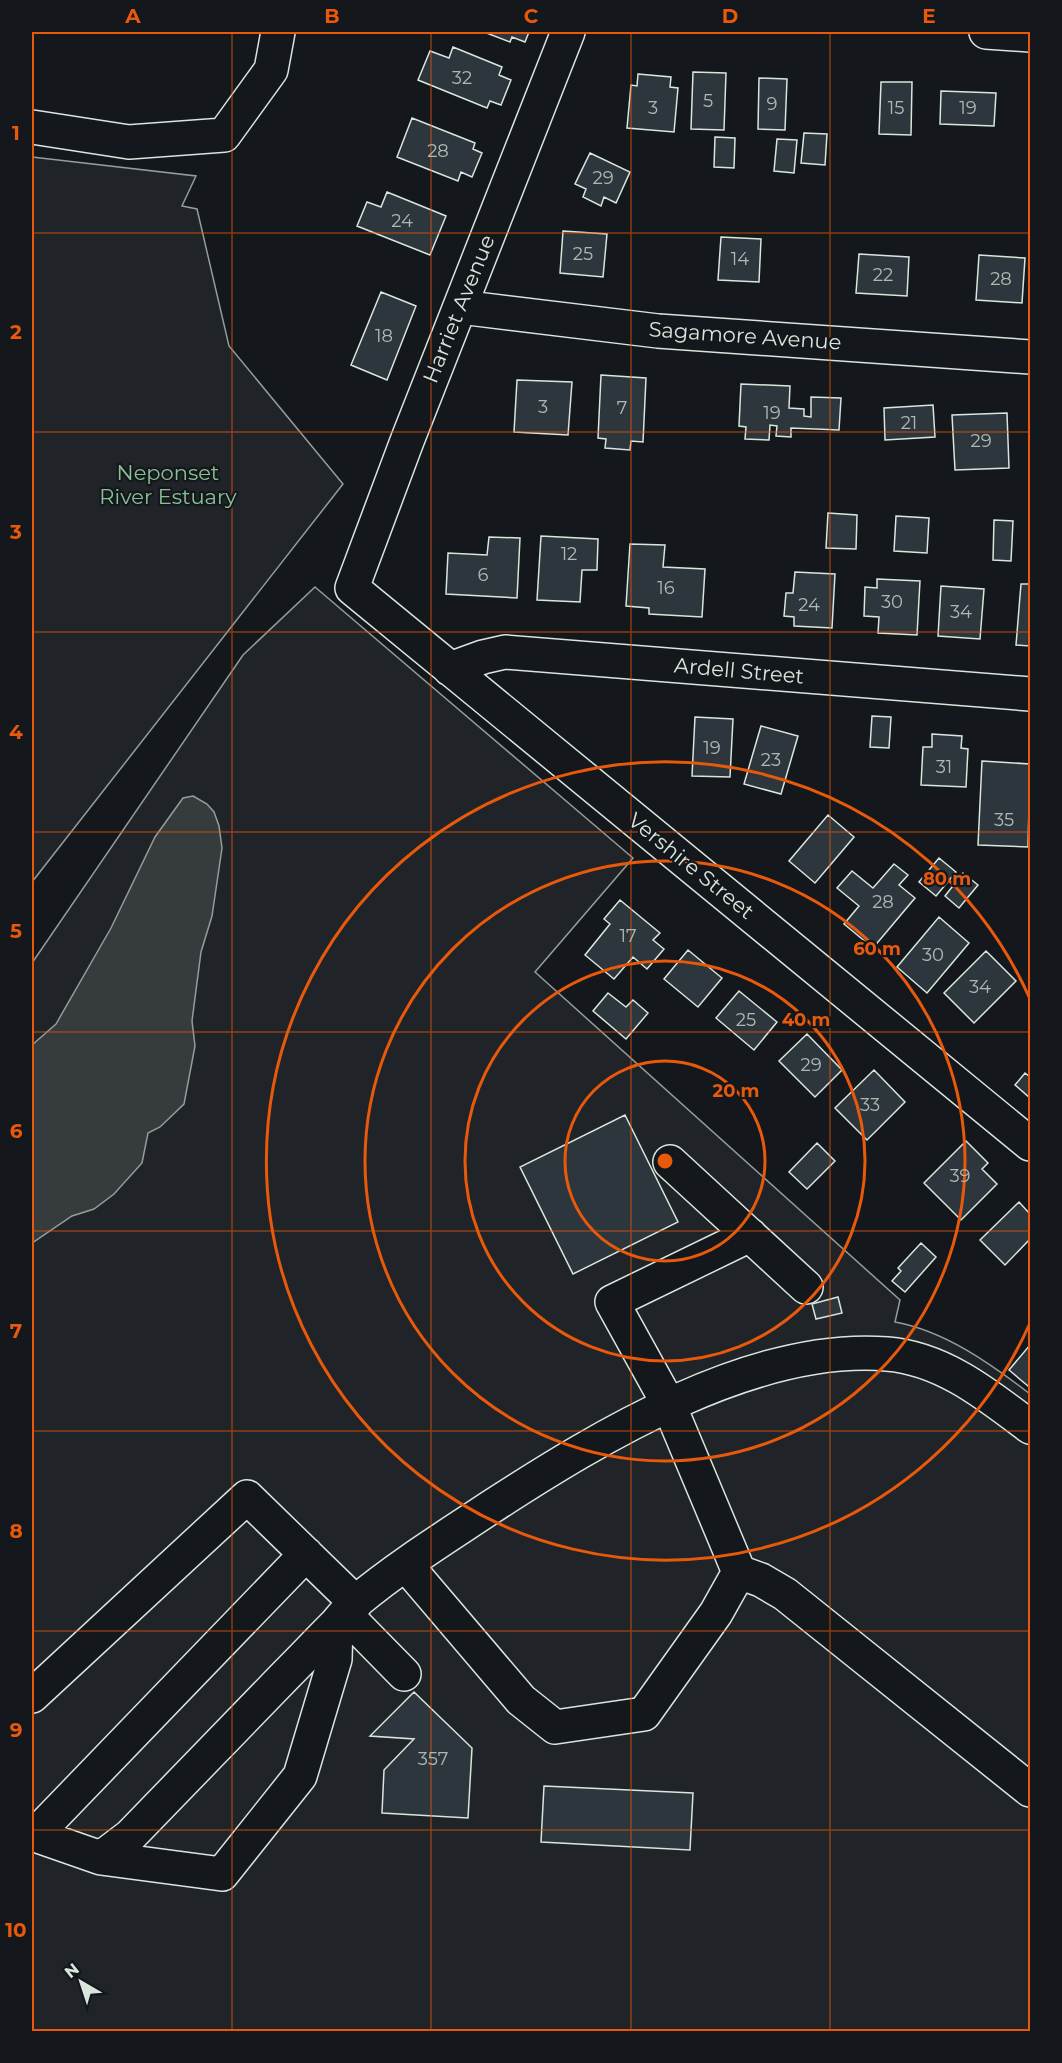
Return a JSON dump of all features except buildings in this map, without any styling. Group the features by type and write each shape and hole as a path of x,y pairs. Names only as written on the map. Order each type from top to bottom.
{"street":[{"path":"32,127 129,142 224,135 271,70 278,32"},
{"name":"Harriet Avenue","path":"352,588 407,441 568,32"},
{"path":"986,32 1030,35"},
{"name":"Sagamore Avenue","path":"460,307 658,331 1030,357"},
{"name":"Vershire Street","path":"352,588 1030,1144"},
{"name":"Ardell Street","path":"450,669 505,652 1030,694"},
{"path":"670,1162 806,1287"},
{"path":"750,1235 612,1302 669,1406 738,1572 761,1580 785,1594 1030,1790"},
{"path":"101,1858 130,1836 346,1613 434,1544 623,1427 736,1378 790,1362 840,1355 887,1354 915,1360 956,1376 987,1394 1030,1427"},
{"path":"32,1696 247,1497 306,1554 346,1613 404,1674"},
{"path":"306,1554 33,1834 101,1858 222,1874 300,1776 335,1659 346,1613"},
{"path":"406,1565 521,1700 555,1727 644,1714 716,1612 738,1572"}],"green space":[{"name":"Neponset River Estuary","path":"32,157 196,176 182,206 197,209 229,346 343,484 32,882"},
{"path":"315,587 633,858 535,972 900,1300 895,1322 932,1333 967,1350 1030,1394 1030,2031 32,2031 32,963 243,655"}],"shaded area":[{"path":"193,796 207,804 214,812 219,826 222,848 212,916 201,952 192,1021 195,1046 184,1104 160,1127 148,1133 142,1163 114,1194 94,1209 72,1216 32,1243 32,1045 56,1024 111,928 155,837 183,798"}]}
